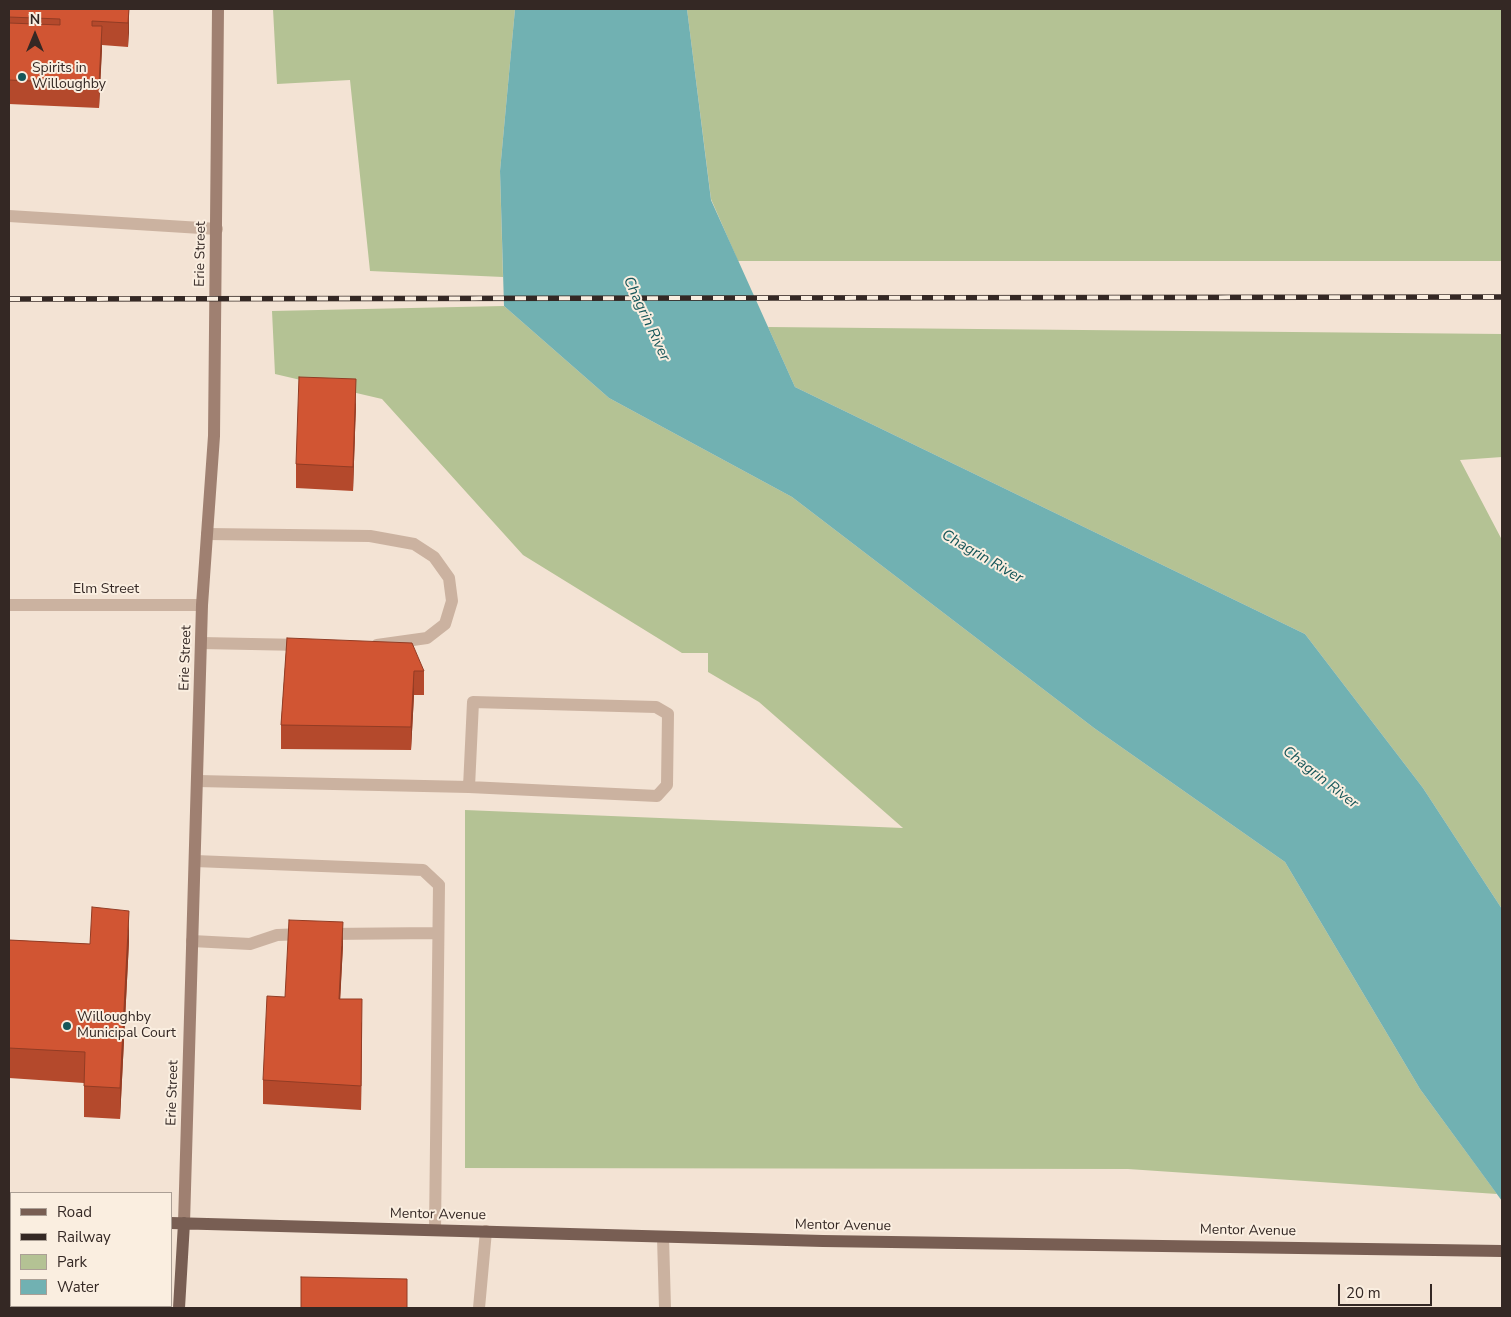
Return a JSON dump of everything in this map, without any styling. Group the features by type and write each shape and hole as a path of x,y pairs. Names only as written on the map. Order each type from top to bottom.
{"main road":[{"name":"Mentor Avenue","path":"177,1223 823,1241 1502,1251"},
{"name":"Erie Street","path":"177,1223 179,1308"}],"street":[{"name":"Erie Street","path":"177,1223 192,941 202,605 214,436 218,9"},
{"path":"9,216 217,229"},
{"path":"208,534 370,536 414,544 434,557 449,578 452,601 445,624 427,638 365,646"},
{"name":"Elm Street","path":"9,605 202,605"},
{"path":"201,643 317,645"},
{"path":"198,781 469,787 657,796 667,785 668,714 656,706 473,702 469,787"},
{"path":"195,861 423,870 439,886 435,1230"},
{"path":"192,941 250,944 277,934 438,933"},
{"path":"480,1308 486,1231"},
{"path":"663,1237 665,1308"}],"green space":[{"path":"273,9 515,9 500,171 503,277 370,271 350,80 277,84"},
{"path":"687,9 1502,9 1502,261 738,261 711,199"},
{"path":"504,306 609,398 792,497 1094,728 1285,862 1420,1089 1497,1194 1128,1169 465,1168 465,810 903,828 759,702 708,672 708,653 682,653 523,555 382,399 275,374 272,311"},
{"path":"768,327 1502,334 1502,457 1460,460 1502,540 1502,909 1423,788 1305,634 795,387"}],"water":[{"name":"Chagrin River","path":"515,9 687,9 711,200 795,387 1305,634 1423,788 1502,909 1502,1201 1420,1089 1285,862 1094,728 792,497 609,398 504,306 500,171"}],"building":[{"path":"9,9 129,9 128,23 92,21 92,26 102,26 99,84 9,80 9,23 60,25 60,19 9,17"},
{"path":"299,377 356,379 353,467 296,464"},
{"path":"287,638 412,643 424,671 414,671 411,727 281,725"},
{"name":"Willoughby Municipal Court","path":"92,907 129,911 120,1088 84,1086 85,1052 9,1048 9,940 90,944"},
{"path":"289,920 343,922 339,999 362,999 361,1086 263,1080 267,996 285,997"},
{"path":"301,1277 407,1279 407,1308 301,1308"}],"railway":[{"path":"9,299 1502,297"}],"place":[{"name":"Spirits in Willoughby","path":"22,77"},
{"name":"Willoughby Municipal Court","path":"67,1026"}]}
